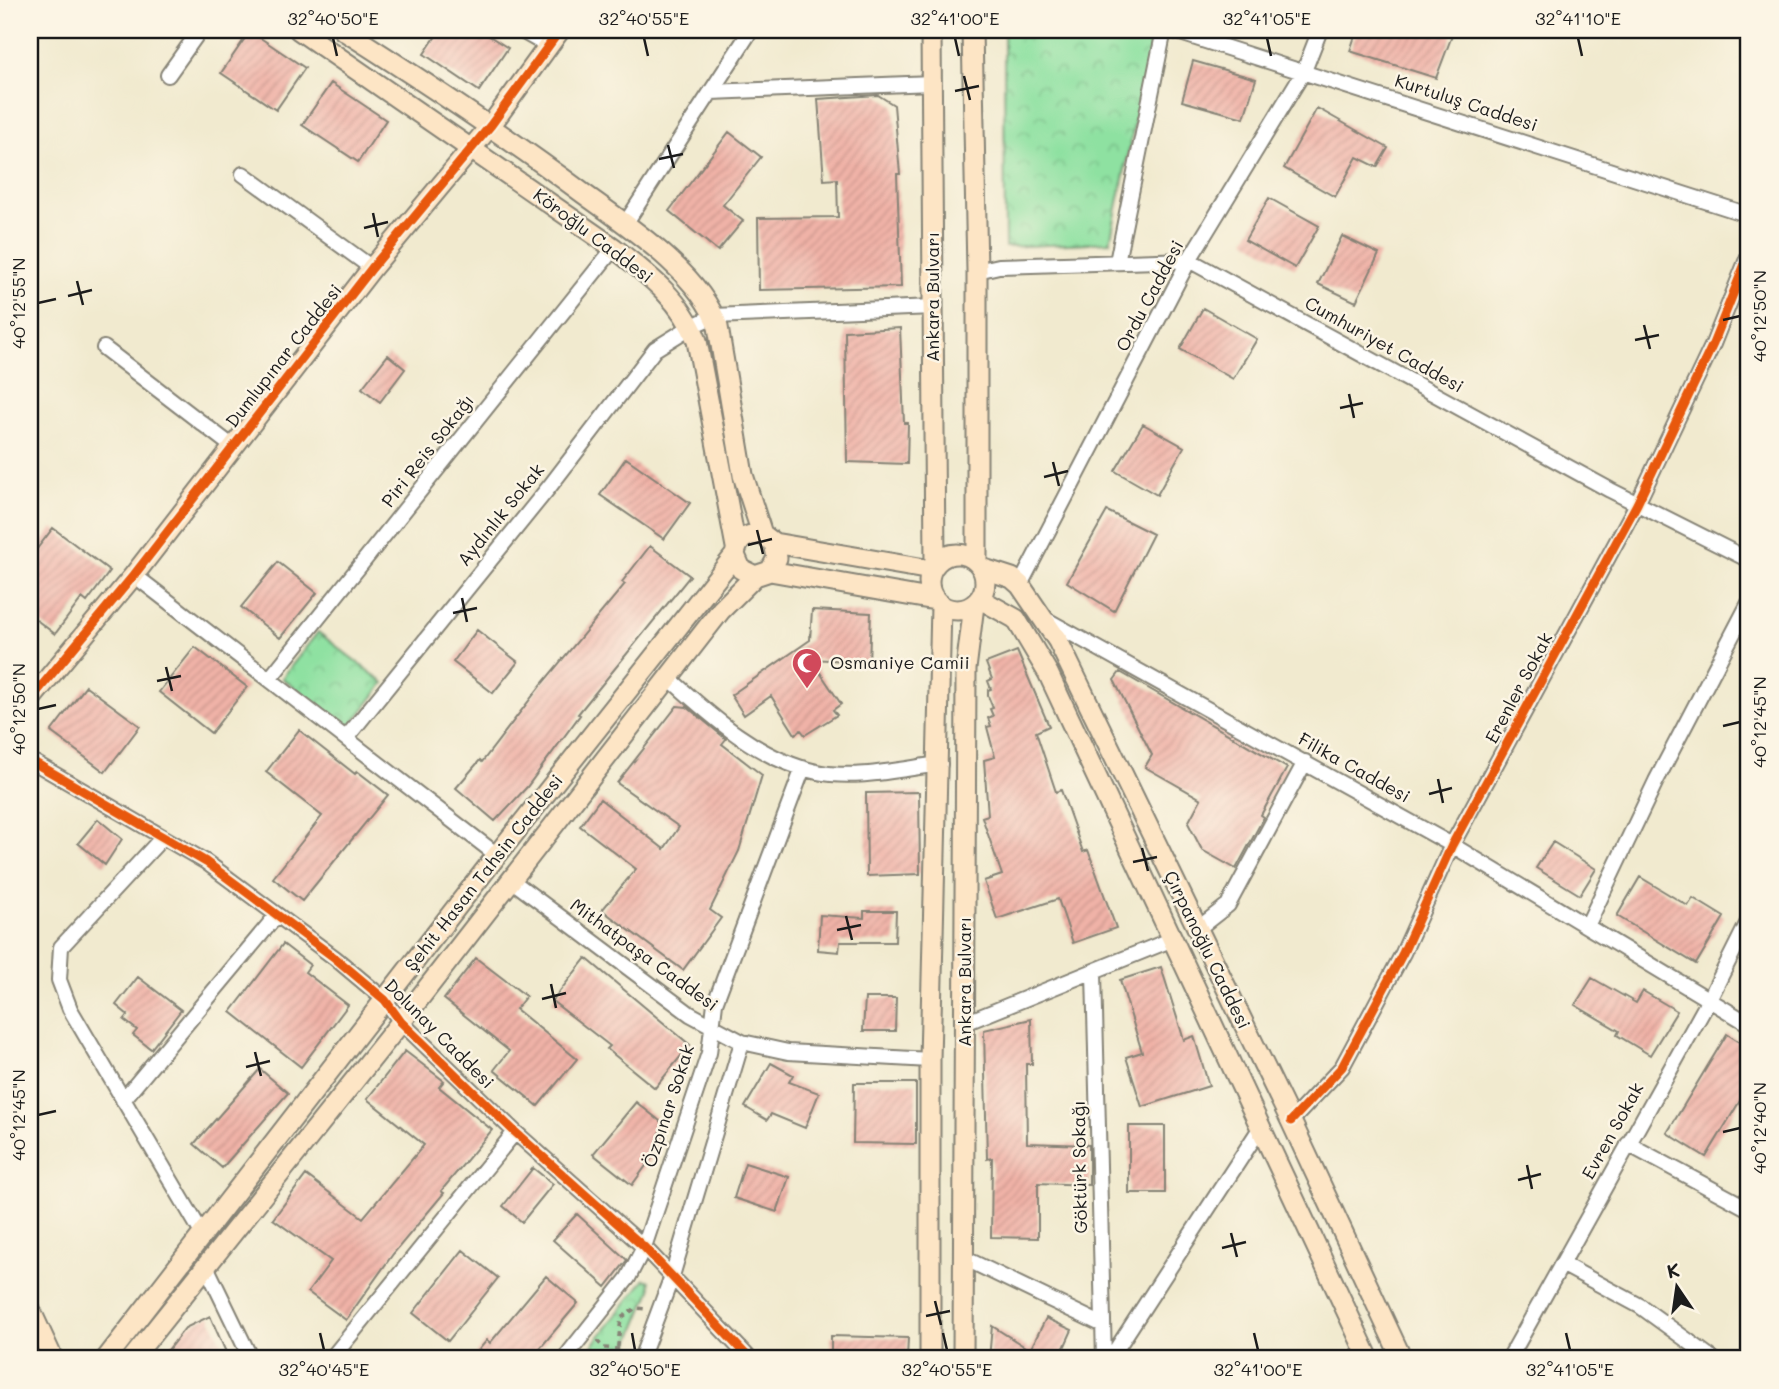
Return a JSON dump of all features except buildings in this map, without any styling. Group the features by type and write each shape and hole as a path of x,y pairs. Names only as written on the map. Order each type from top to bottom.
{"main road":[{"name":"Köroğlu Caddesi","path":"299,30 471,146 614,248 662,289 692,326 736,551"},
{"name":"Köroğlu Caddesi","path":"343,30 491,125 625,224 684,277 714,316 722,346 743,475 768,538"},
{"name":"Dumlupınar Caddesi","path":"30,700 134,575 372,268 491,125 560,30"},
{"name":"Ankara Bulvarı","path":"930,1359 930,1060 940,764 938,603 929,588 933,567 934,307 931,30"},
{"name":"Ankara Bulvarı","path":"963,1359 966,669 977,602 985,583 979,565 972,30"},
{"name":"Şehit Hasan Tahsin Caddesi","path":"106,1359 746,536 768,538"},
{"path":"768,538 933,567 952,554 966,555 979,565"},
{"path":"762,573 778,558 768,538"},
{"path":"736,551 741,569 938,603 958,610 977,602"},
{"name":"Çırpanoğlu Caddesi","path":"979,565 1012,578 1020,585 1044,618 1070,665 1291,1121 1402,1359"},
{"name":"Şehit Hasan Tahsin Caddesi","path":"132,1359 401,1022 722,610 762,573"},
{"name":"Çırpanoğlu Caddesi","path":"977,602 1006,610 1023,628 1069,714 1369,1359"},
{"path":"30,1309 53,1359"}],"street":[{"path":"168,75 200,30"},
{"path":"520,30 548,46"},
{"path":"625,224 751,30"},
{"path":"1117,262 1164,30"},
{"name":"Kurtuluş Caddesi","path":"1171,30 1749,215"},
{"name":"Ordu Caddesi","path":"1020,585 1189,260 1304,71 1320,30"},
{"path":"711,92 932,83"},
{"path":"243,174 372,268"},
{"name":"Piri Reis Sokağı","path":"271,677 614,248"},
{"name":"Erenler Sokak","path":"1291,1121 1342,1067 1403,953 1452,845 1637,504 1713,344 1749,254"},
{"path":"977,271 999,266 1189,260"},
{"name":"Cumhuriyet Caddesi","path":"1189,260 1637,504 1749,560"},
{"path":"714,316 934,307"},
{"name":"Aydınlık Sokak","path":"347,737 550,486 655,349 714,316"},
{"path":"104,348 233,447"},
{"path":"134,575 271,677 497,855"},
{"path":"1587,926 1656,782 1749,603"},
{"name":"Filika Caddesi","path":"1044,618 1452,845 1749,1024"},
{"path":"669,678 703,709 743,738 803,768 818,772 845,773 940,764"},
{"name":"Dolunay Caddesi","path":"30,760 206,862 385,1000 401,1022 516,1132 644,1247 750,1359"},
{"path":"1196,929 1228,905 1305,762"},
{"name":"Özpınar Sokak","path":"564,1359 628,1278 644,1247 709,1053 715,1003 803,768"},
{"path":"163,837 61,947 59,980 70,1009 202,1235"},
{"name":"Mithatpaşa Caddesi","path":"511,880 712,1028 742,1042 788,1052 930,1060"},
{"path":"123,1100 277,915"},
{"name":"Evren Sokak","path":"1509,1359 1709,1000 1749,920"},
{"path":"965,1023 1094,974 1174,939"},
{"name":"Göktürk Sokağı","path":"1094,974 1104,1359"},
{"path":"641,1359 672,1276 742,1042"},
{"path":"1110,1359 1261,1127"},
{"path":"331,1359 516,1132"},
{"path":"1628,1144 1749,1209"},
{"path":"964,1258 1103,1325"},
{"path":"1562,1264 1640,1307 1713,1359"},
{"path":"206,1266 251,1359"}],"path":[{"path":"605,1359 618,1354 618,1324 621,1318 636,1308 659,1312"},
{"path":"588,1328 604,1348 619,1349"}],"green space":[{"path":"1004,32 1151,43 1110,242 1005,247"},
{"path":"318,632 384,683 348,729 282,678"},
{"path":"645,1279 650,1281 651,1290 623,1359 582,1359"}],"cycle path":[{"path":"30,700 134,575 372,268 491,125 560,30"},
{"path":"1291,1121 1342,1067 1403,953 1452,845 1637,504 1713,344 1749,254"},
{"path":"30,760 206,862 335,958 385,1000 401,1022 515,1132 644,1247 750,1359"}],"place":[{"name":"Osmaniye Camii","path":"807,690"}]}
